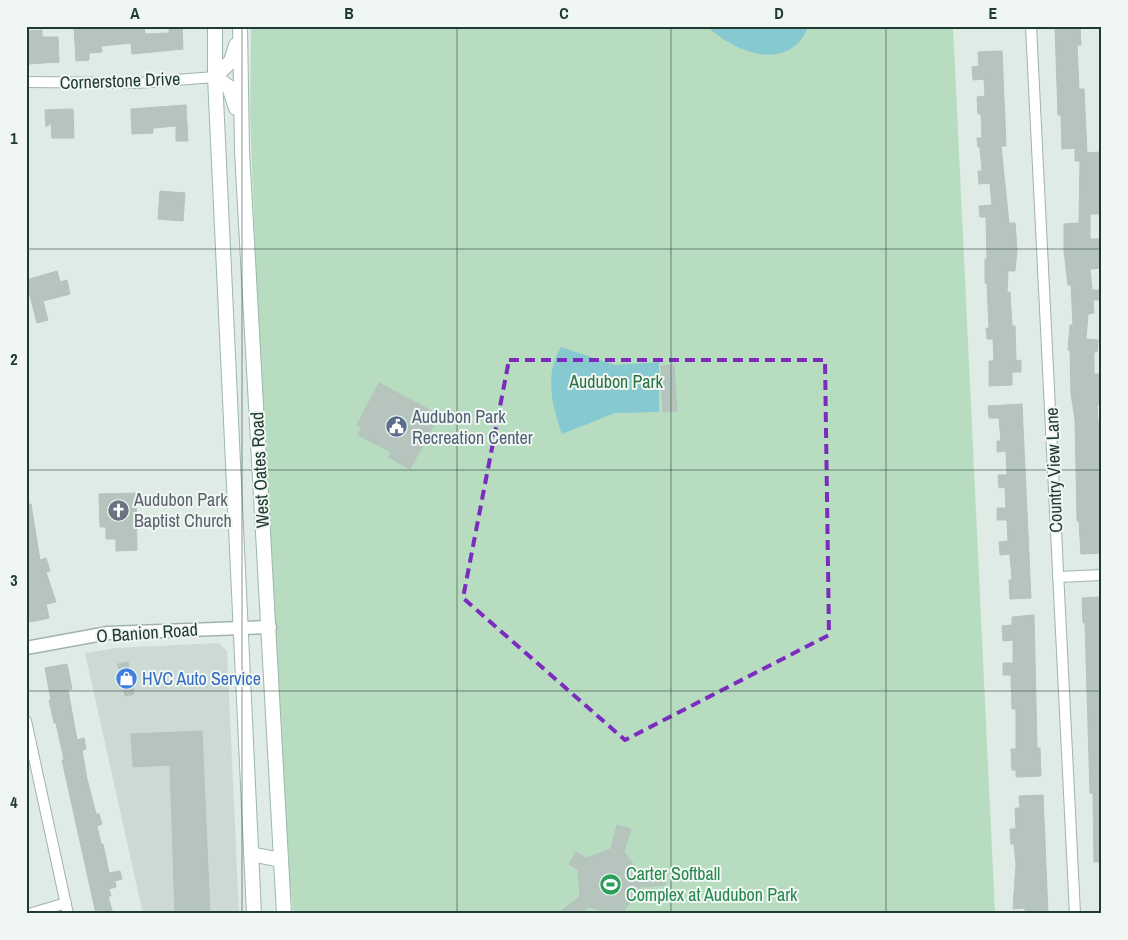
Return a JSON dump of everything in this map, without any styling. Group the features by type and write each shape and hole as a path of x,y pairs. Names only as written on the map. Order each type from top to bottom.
{"main road":[{"name":"West Oates Road","path":"215,26 215,77 254,914"},
{"name":"West Oates Road","path":"240,32 242,151 270,627 284,914"},
{"path":"240,32 231,61 215,77 229,87 234,98 242,151"},
{"path":"251,854 280,860"}],"street":[{"name":"Country View Lane","path":"1031,26 1075,914"},
{"name":"Cornerstone Drive","path":"26,82 137,83 215,77"},
{"path":"1058,577 1102,574"},
{"name":"O Banion Road","path":"26,648 108,633 270,627"},
{"path":"26,721 31,764 68,914"},
{"path":"28,914 66,903"}],"highlighted area":[{"path":"509,360 825,360 829,635 625,740 463,598"}],"shaded area":[{"path":"219,643 227,651 239,914 143,914 85,653 116,648"}],"green space":[{"name":"Audubon Park","path":"251,26 953,26 995,914 293,914 285,834 258,326 250,113"}],"water":[{"path":"707,26 772,29 809,26 801,40 791,49 779,54 766,55 740,48 727,42"},
{"path":"561,347 615,365 659,362 659,412 615,413 562,434 551,390 553,368"}],"building":[{"path":"100,26 100,29 144,26 145,34 169,33 169,26 182,26 183,49 132,54 131,43 101,46 102,52 89,53 89,60 76,61 74,27"},
{"path":"1055,26 1080,26 1081,45 1077,45 1079,89 1084,89 1087,153 1100,152 1102,214 1090,214 1090,239 1102,239 1102,268 1090,269 1092,290 1099,290 1100,300 1093,300 1094,313 1088,314 1086,339 1098,340 1097,352 1094,352 1094,374 1102,374 1102,387 1099,387 1101,404 1097,405 1101,465 1102,553 1081,554 1079,521 1077,521 1075,419 1071,394 1070,350 1068,350 1070,325 1073,325 1071,285 1068,285 1064,251 1064,224 1079,223 1080,161 1075,161 1075,148 1062,149 1061,115 1058,115"},
{"path":"42,30 42,37 58,37 59,62 29,64 28,31"},
{"path":"1002,51 1006,146 1001,146 1009,223 1015,223 1017,250 1015,271 1008,271 1007,292 1010,292 1012,326 1015,326 1016,361 1021,360 1021,372 1012,372 1012,385 989,386 989,361 994,361 993,339 987,339 986,328 989,328 987,283 985,283 985,259 987,259 986,217 980,217 979,206 992,205 990,183 979,184 978,171 982,171 980,147 978,147 977,138 982,138 981,114 978,114 977,97 985,96 984,79 973,80 972,67 979,66 978,52"},
{"path":"186,105 188,141 176,141 176,126 153,128 153,133 132,134 131,109"},
{"path":"73,109 74,138 52,138 51,123 46,127 45,110"},
{"path":"160,191 185,193 183,221 158,219"},
{"path":"57,271 60,282 67,280 70,294 43,301 48,320 37,323 26,280"},
{"path":"674,365 677,411 663,412 661,366"},
{"name":"Audubon Park Recreation Center","path":"379,383 439,415 410,469 388,457 391,452 358,435 362,428 357,425"},
{"path":"1022,404 1031,598 1010,599 1009,580 1012,580 1010,554 1000,555 999,542 1008,541 1007,520 997,520 997,508 1006,508 1005,487 999,488 998,475 1007,475 1006,451 997,452 997,441 1001,441 999,418 989,418 988,406"},
{"name":"Audubon Park Baptist Church","path":"136,493 137,550 116,551 116,539 106,539 106,527 100,527 99,494"},
{"path":"26,504 31,504 40,560 46,558 50,571 46,572 56,602 46,604 49,618 30,622 26,608"},
{"path":"1100,597 1100,605 1102,605 1102,862 1094,862 1093,793 1090,793 1085,623 1083,623 1082,598"},
{"path":"1034,615 1037,748 1040,748 1041,776 1016,777 1016,770 1012,770 1011,749 1016,749 1016,709 1012,709 1011,675 1003,675 1003,663 1013,663 1013,640 1003,641 1002,626 1012,625 1012,617"},
{"name":"HVC Auto Service","path":"128,662 134,694 125,696 118,664"},
{"path":"67,664 72,689 68,690 77,740 84,738 86,749 82,750 87,779 96,814 99,814 102,824 97,826 101,844 103,844 109,873 120,871 122,879 115,881 116,887 109,889 111,896 108,896 113,914 96,914 62,760 64,760 56,723 54,723 49,700 51,700 45,668"},
{"path":"202,731 210,914 175,914 170,765 133,767 131,734"},
{"path":"1043,795 1048,914 1025,914 1025,908 1013,909 1016,864 1014,844 1011,844 1010,829 1016,829 1015,808 1020,808 1019,796"},
{"path":"617,825 631,829 624,852 640,873 666,872 666,885 640,887 624,911 617,914 589,907 580,914 558,914 580,896 578,870 569,864 576,852 586,858 611,849"}],"place":[{"name":"Audubon Park Recreation Center","path":"396,427"},
{"name":"Audubon Park Baptist Church","path":"118,510"},
{"name":"HVC Auto Service","path":"126,679"},
{"name":"Carter Softball Complex at Audubon Park","path":"610,884"}]}
